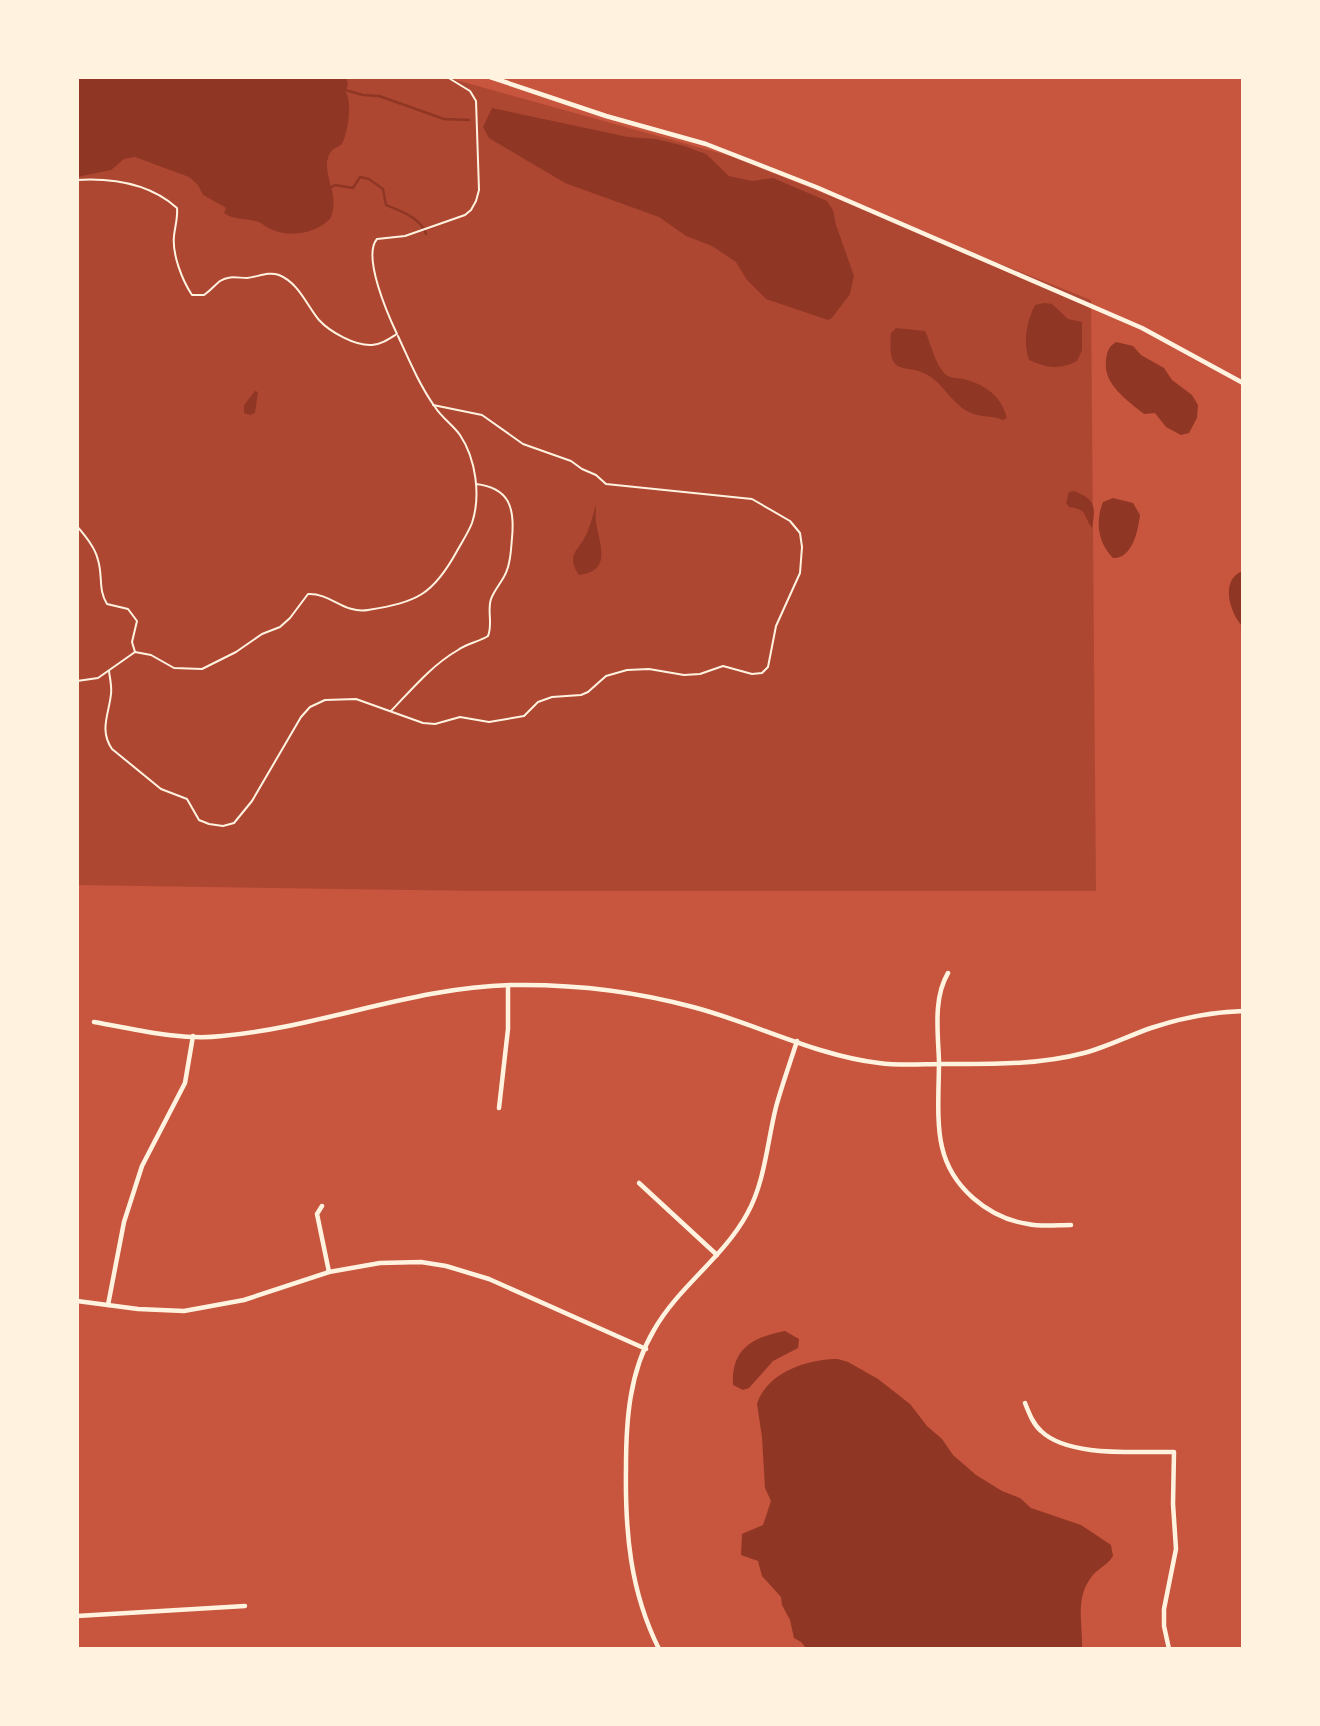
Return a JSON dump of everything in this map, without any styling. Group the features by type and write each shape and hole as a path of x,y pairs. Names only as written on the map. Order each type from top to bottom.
{"street":[{"path":"491,77 606,116 706,144 816,187 1142,328 1243,383"},
{"path":"948,973 939,994 942,1147 956,1179 969,1195 985,1207 1012,1220 1037,1225 1071,1225"},
{"path":"94,1022 149,1032 220,1037 304,1023 440,991 508,986 571,986 645,996 693,1007 797,1041 877,1063 939,1064 1017,1063 1061,1058 1177,1020 1243,1011"},
{"path":"499,1108 508,1028 508,986"},
{"path":"108,1305 124,1222 138,1177 154,1140 185,1083 193,1036"},
{"path":"659,1649 636,1588 629,1560 625,1512 626,1424 631,1391 653,1330 674,1301 717,1255 747,1214 757,1194 776,1106 797,1041"},
{"path":"639,1183 717,1255"},
{"path":"322,1206 317,1214 329,1272"},
{"path":"77,1301 184,1311 244,1300 329,1272 380,1263 421,1262 446,1266 506,1287 646,1349"},
{"path":"1025,1403 1041,1432 1055,1441 1090,1449 1174,1452 1176,1549 1164,1609 1164,1626 1169,1649"},
{"path":"77,1616 245,1606"}],"path":[{"path":"77,681 98,678 135,652 150,655 174,668 202,669 236,652 262,634 280,627 308,594 317,594 353,611 396,603 426,593 445,572 471,524 476,484 464,443 449,421 433,405 397,334 383,303 372,254 377,239 405,236 465,215 477,201 479,190 476,101 470,91 447,77"},
{"path":"77,180 96,179 134,186 154,192 177,208 174,247 185,284 192,295 204,295 219,281 228,277 248,278 271,274 282,276 304,296 318,320 341,335 370,345 382,343 397,334"},
{"path":"109,671 111,695 104,729 107,742 122,758 161,789 187,799 199,820 223,826 234,823 252,802 301,717 310,707 325,700 356,699 422,723 435,724 460,717 489,722 524,716 538,702 552,697 581,695 606,676 626,670 684,675 701,674 723,666 752,674 762,673 768,667 776,626 800,573 800,533 790,521 759,503 743,498 606,484 596,475 560,456 523,444 482,415 433,405"},
{"path":"390,712 445,658 488,636 491,628 490,601 507,572 514,518 511,506 502,493 490,485 476,484"},
{"path":"77,526 95,551 102,595 107,604 128,609 137,621 132,642 135,652"}],"shaded area":[{"path":"77,77 445,77 730,156 1091,300 1096,891 481,891 77,885"},
{"path":"77,77 346,77 349,117 346,132 342,144 331,151 327,161 334,201 330,219 317,228 302,233 278,232 257,222 224,213 226,208 203,195 198,185 189,177 135,157 124,159 111,170 77,177"},
{"path":"492,108 684,146 706,154 729,176 752,181 773,178 827,201 833,210 854,276 850,294 828,320 766,299 747,280 736,262 712,246 686,236 659,217 565,183 489,138 483,127"},
{"path":"1052,304 1068,319 1082,322 1082,350 1077,361 1053,367 1029,360 1026,339 1029,319 1035,305"},
{"path":"896,328 925,331 944,373 986,388 1001,403 1007,418 1003,420 971,413 960,406 931,377 895,364 892,358 891,333"},
{"path":"1116,342 1133,346 1141,355 1164,368 1172,380 1192,395 1198,405 1197,418 1189,433 1181,435 1166,427 1155,413 1144,414 1112,384 1108,377 1106,361 1107,352"},
{"path":"255,391 258,392 255,413 244,413 244,405"},
{"path":"1074,491 1086,497 1092,504 1092,528 1082,511 1069,507 1066,503 1069,492"},
{"path":"1113,498 1133,503 1140,515 1133,543 1125,554 1113,558 1101,539 1099,525 1103,502"},
{"path":"596,505 601,558 595,569 579,575 573,557 587,533"},
{"path":"1243,571 1243,627 1231,606 1229,589 1231,581"},
{"path":"785,1331 799,1339 798,1348 773,1361 749,1388 743,1390 733,1385 733,1372 740,1353 754,1341"},
{"path":"838,1359 878,1379 910,1404 953,1455 976,1475 1002,1491 1020,1498 1031,1508 1081,1525 1111,1545 1113,1556 1092,1576 1085,1587 1081,1613 1082,1649 807,1649 794,1638 781,1597 762,1576 758,1561 741,1555 742,1534 763,1525 771,1501 765,1488 757,1404 762,1393 779,1376 802,1365"}],"waterway":[{"path":"345,90 379,96 444,119 469,120"},
{"path":"332,187 335,185 353,188 360,177 369,179 383,189 386,205 415,219 426,234"}]}
